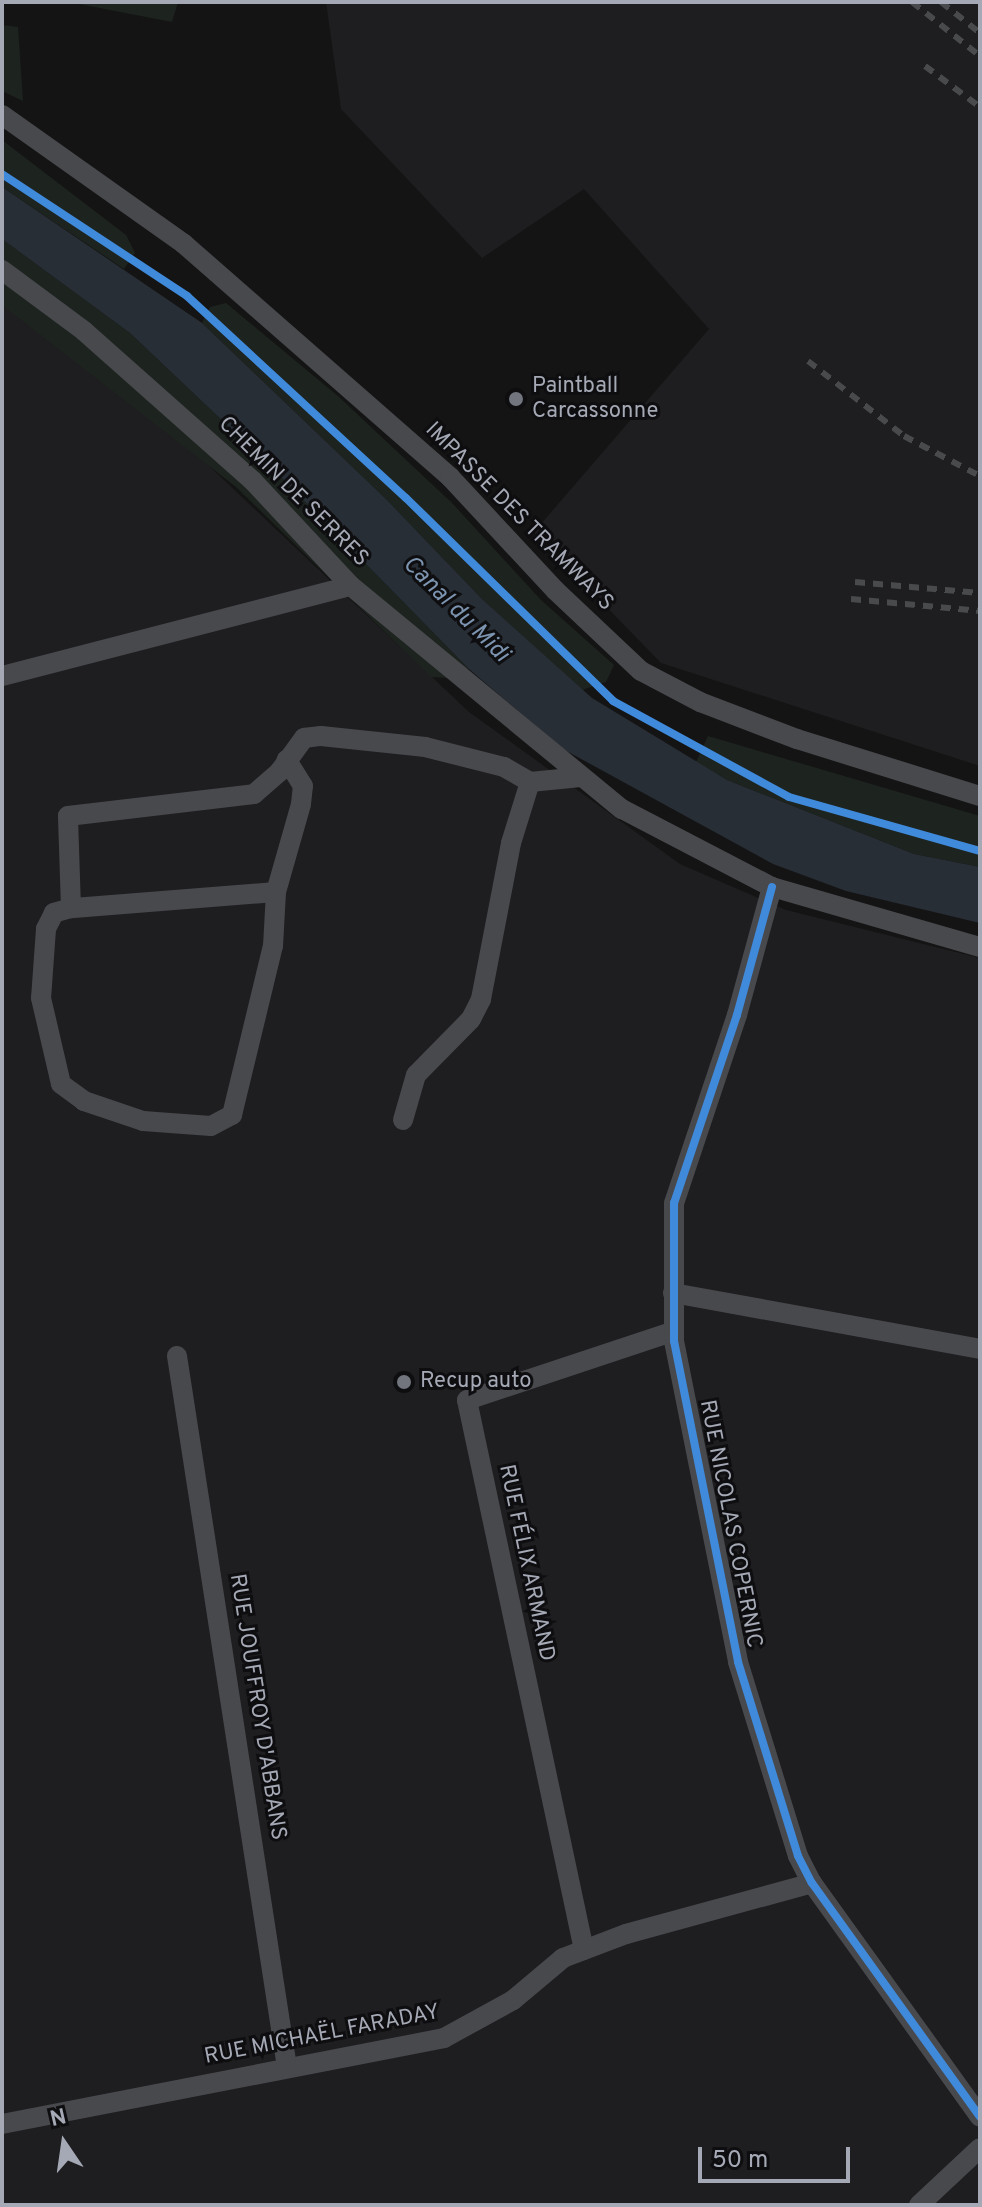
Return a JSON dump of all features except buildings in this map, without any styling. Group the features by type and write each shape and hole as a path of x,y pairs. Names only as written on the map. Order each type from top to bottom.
{"street":[{"name":"IMPASSE DES TRAMWAYS","path":"2,115 196,254 450,477 555,590 641,671 700,702 797,739 980,796"},
{"name":"CHEMIN DE SERRES","path":"2,270 84,331 253,481 351,586 622,809 772,887 980,947"},
{"path":"2,676 351,586"},
{"path":"71,908 68,816 254,794 304,738 321,736 425,747 504,767 530,782 581,777"},
{"path":"276,892 71,908 54,913 46,929 41,998 61,1084 84,1101 143,1121 211,1126 232,1115 240,1096 273,946 276,892 303,786 287,760"},
{"path":"403,1120 406,1095 416,1075 471,1019 481,999 511,843 530,782"},
{"name":"RUE NICOLAS COPERNIC","path":"772,887 719,1072 674,1203 674,1331 738,1662 798,1856 812,1883 980,2117"},
{"path":"673,1293 980,1349"},
{"name":"RUE FÉLIX ARMAND","path":"584,1950 467,1400 674,1331"},
{"name":"RUE JOUFFROY D'ABBANS","path":"177,1356 287,2067"},
{"name":"RUE MICHAËL FARADAY","path":"2,2124 444,2038 513,2000 563,1958 812,1883"},
{"path":"919,2205 980,2148"}],"shaded area":[{"path":"69,2 178,2 172,22"},
{"path":"326,2 980,2 980,766 661,663 534,532 709,329 584,189 482,258 341,109"},
{"path":"2,25 18,27 23,101 2,91"},
{"path":"2,140 126,235 135,253 124,269 2,187"},
{"path":"2,239 130,333 268,464 469,669 449,678 431,677 236,487 2,305"},
{"path":"2,289 73,337 469,712 680,864 786,910 980,958 980,2205 2,2205"},
{"path":"226,303 339,397 452,503 541,600 614,665 606,682 582,690 482,599 387,500 202,323 210,307"},
{"path":"708,736 980,816 980,867 914,854 727,780 696,762"}],"water":[{"name":"Canal du Midi","path":"2,187 202,323 387,500 482,599 592,698 727,780 914,854 980,867 980,923 846,891 773,864 563,749 469,669 268,464 130,333 2,239"}],"railway":[{"path":"912,2 980,56"},
{"path":"941,2 980,33"},
{"path":"925,66 980,107"},
{"path":"808,361 904,436 980,476"},
{"path":"855,582 980,593"},
{"path":"851,599 980,611"}],"cycle path":[{"path":"2,174 187,296 406,498 613,701 789,797 980,851"},
{"path":"772,887 737,1015 674,1203 674,1341 738,1662 798,1856 812,1883 980,2117"}],"place":[{"name":"Paintball Carcassonne","path":"516,399"},
{"name":"Recup auto","path":"404,1382"}]}
